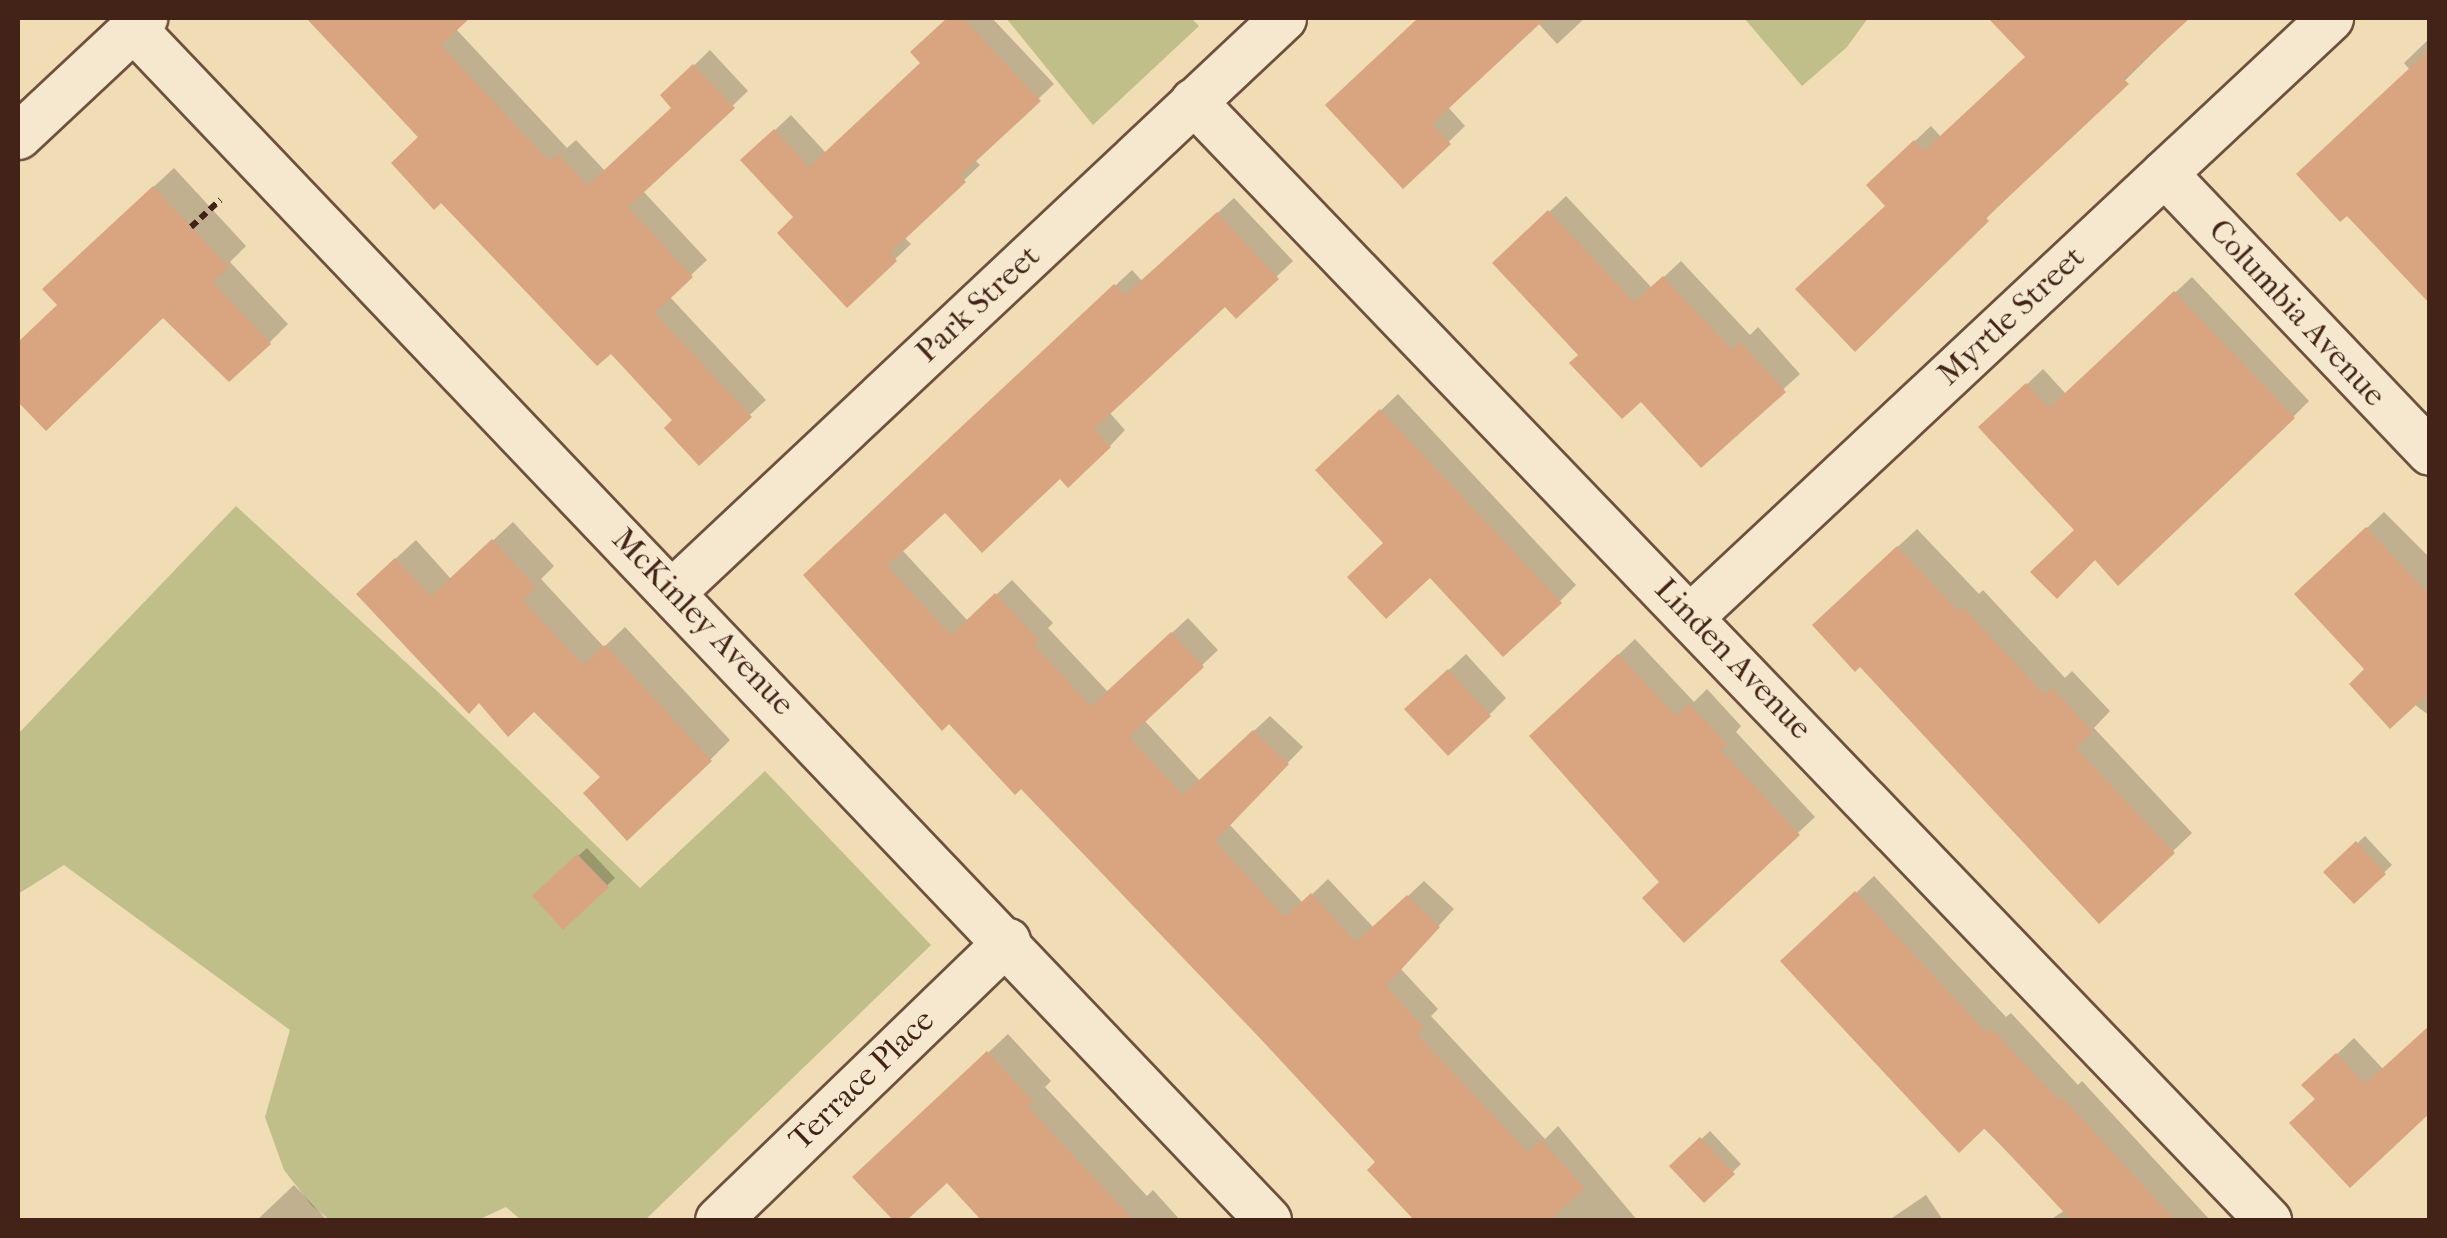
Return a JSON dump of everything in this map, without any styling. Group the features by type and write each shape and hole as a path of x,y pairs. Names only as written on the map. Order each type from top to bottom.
{"street":[{"name":"Park Street","path":"672,591 1283,18"},
{"name":"Myrtle Street","path":"1692,615 2330,18"},
{"path":"18,136 139,22"},
{"name":"McKinley Avenue","path":"139,22 1268,1220"},
{"name":"Linden Avenue","path":"1193,101 1692,615 2268,1220"},
{"name":"Columbia Avenue","path":"2164,173 2430,452"},
{"name":"Terrace Place","path":"718,1220 1007,942"}],"path":[{"path":"191,226 220,200"}],"shaded area":[{"path":"1006,18 1191,18 1199,26 1093,125"},
{"path":"1744,18 1868,18 1847,47 1802,86"},
{"path":"236,506 438,692 640,888 765,771 931,945 645,1220 521,1220 506,1207 478,1220 330,1220 312,1206 284,1170 265,1117 290,1030 64,865 18,894 18,734"}],"building":[{"path":"306,18 470,18 441,45 550,162 558,154 588,185 671,108 660,95 693,64 735,108 628,207 693,277 655,313 752,417 699,466 664,428 672,420 611,354 597,366 441,203 434,210 391,163 418,137"},
{"path":"947,18 963,18 1041,101 960,176 966,182 890,253 897,261 847,308 777,233 793,217 740,160 774,129 809,167 920,63 910,52"},
{"path":"1418,18 1546,18 1432,124 1451,144 1403,189 1325,105"},
{"path":"1988,18 2190,18 2124,79 2129,84 1986,218 1989,221 1855,352 1795,289 1885,206 1866,185 1914,140 1924,151 2025,57"},
{"path":"2430,49 2430,304 2347,216 2340,222 2296,174"},
{"path":"153,186 229,267 213,282 271,344 229,382 163,318 46,431 18,402 18,342 57,305 42,289"},
{"path":"1548,210 1634,302 1663,276 1732,350 1740,342 1786,392 1701,468 1641,402 1622,419 1569,363 1578,355 1492,263"},
{"path":"1217,212 1279,279 1236,319 1225,307 1094,429 1111,447 1068,488 1060,479 982,553 945,513 887,566 951,635 995,593 1039,640 1034,645 1091,706 1171,632 1204,667 1129,737 1183,795 1253,730 1289,764 1215,841 1285,917 1311,893 1356,942 1407,895 1440,927 1386,986 1424,1027 1417,1034 1528,1152 1541,1140 1585,1188 1550,1220 1414,1220 1367,1170 1375,1162 1256,1034 1021,789 1015,795 949,724 942,731 803,575 1114,284 1125,295"},
{"path":"2174,291 2295,418 2118,586 2095,560 2057,599 2030,572 2074,530 1978,427 2026,383 2049,408"},
{"path":"1380,409 1562,603 1503,657 1430,578 1386,619 1347,577 1383,543 1315,470"},
{"path":"2366,527 2430,595 2430,692 2390,729 2349,684 2364,669 2294,594"},
{"path":"492,539 536,587 523,600 583,665 605,645 712,761 627,841 583,793 600,777 534,712 508,737 479,703 469,714 356,594 395,558 431,596"},
{"path":"1897,546 1958,611 1963,607 2045,695 2052,688 2093,732 2076,748 2175,853 2099,924 1860,667 1855,672 1812,625"},
{"path":"1618,654 1676,716 1689,704 1727,744 1721,750 1800,835 1684,943 1642,898 1659,882 1529,736"},
{"path":"1448,669 1491,716 1448,756 1404,709"},
{"path":"2356,841 2386,874 2354,904 2323,872"},
{"path":"577,854 609,887 563,930 532,896"},
{"path":"1855,891 1987,1033 1992,1029 2059,1100 2062,1097 2175,1220 2071,1220 1985,1128 1959,1153 1780,961"},
{"path":"2430,1025 2430,1113 2350,1188 2289,1123 2315,1099 2301,1085 2336,1053 2365,1084"},
{"path":"987,1051 1034,1102 1028,1107 1134,1220 981,1220 947,1183 907,1220 893,1220 852,1177"},
{"path":"1700,1137 1735,1174 1704,1203 1669,1166"}]}
